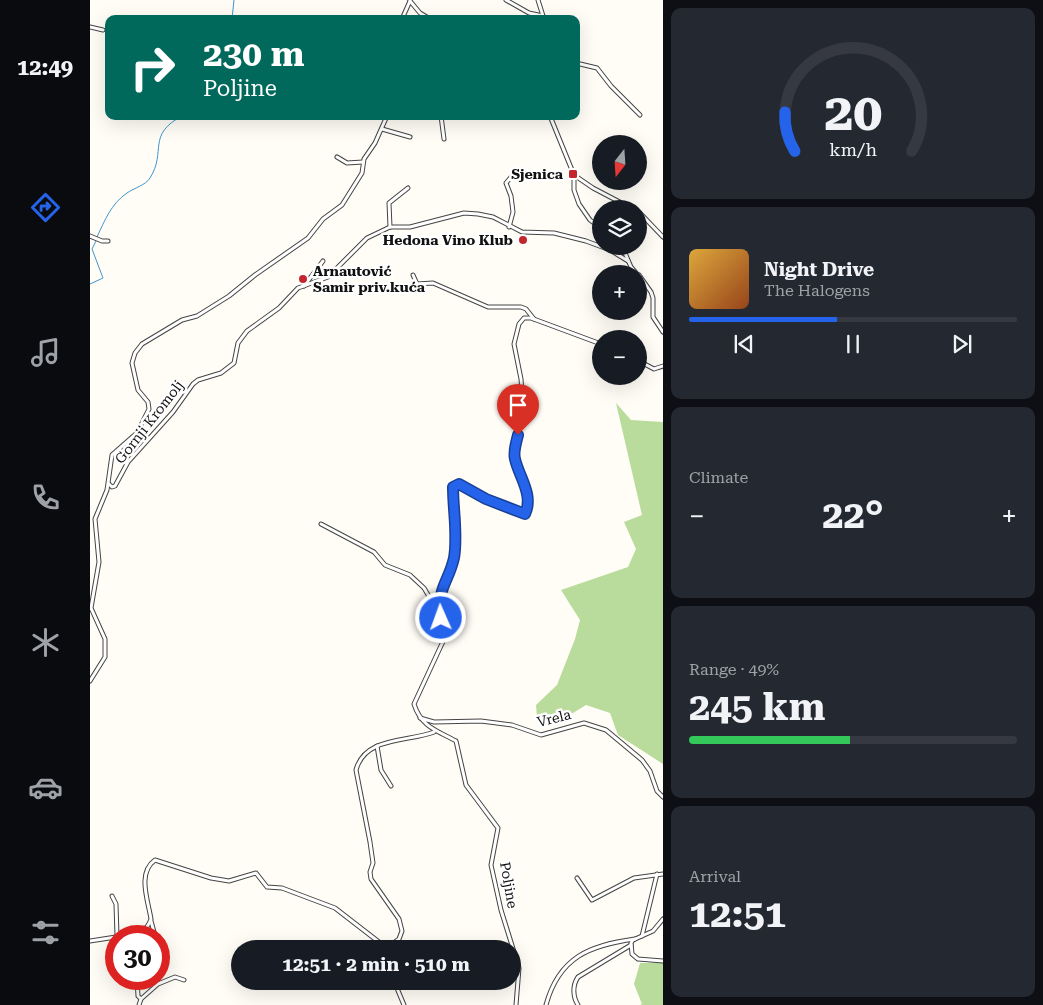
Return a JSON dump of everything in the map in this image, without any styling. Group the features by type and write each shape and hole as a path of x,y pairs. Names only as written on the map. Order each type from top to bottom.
{"street":[{"path":"404,15 410,0 423,15"},
{"path":"506,0 529,13 536,15"},
{"path":"538,0 543,15"},
{"path":"90,27 103,30"},
{"path":"580,64 597,68 611,86 640,115"},
{"path":"90,681 105,657 105,639 91,608 99,562 95,519 108,483 112,455 137,433 149,409 148,402 138,390 137,376 132,363 135,353 146,341 182,320 196,316 212,304 237,290 308,238 323,219 342,205 362,173 363,162 386,120"},
{"path":"442,120 444,139"},
{"path":"552,120 574,175 574,190 579,204 592,221"},
{"path":"382,129 410,137"},
{"path":"337,157 347,163 363,162"},
{"path":"509,227 512,212 511,196 505,186 517,170"},
{"path":"574,175 615,200"},
{"path":"390,227 388,205 408,188"},
{"name":"Gornji Kromolj","path":"108,483 112,487 115,486 128,462 173,412 193,384 198,380 221,373 231,366 236,358 238,343 247,331 279,308 290,294 303,286 328,277 367,238 390,227 410,226 464,213 493,217 509,227 522,232 554,233 610,250 628,261"},
{"path":"647,220 663,237"},
{"path":"90,236 108,241"},
{"path":"626,255 631,265"},
{"path":"303,286 323,261"},
{"path":"414,275 417,284 433,283 488,307 521,307 526,309 535,319"},
{"path":"647,286 653,298 653,317 663,332"},
{"path":"441,618 440,595 452,562 455,546 453,487 459,484 522,514 526,512 525,484 514,456 523,404 521,379 514,344 519,324 524,318 535,319 592,341"},
{"path":"647,365 654,369 663,366"},
{"path":"321,524 374,552 385,565 410,575 424,588 441,618 446,634 445,640 414,704 420,718"},
{"name":"Poljine","path":"420,718 435,732 456,742 466,785 498,828 491,865 501,910 519,968 516,1005"},
{"name":"Vrela","path":"420,718 434,722 481,721 512,725 541,735 584,723 606,730 642,760 650,771 657,791 663,797"},
{"path":"398,940 402,925 370,879 373,863 356,770 361,760 377,746 435,732"},
{"path":"377,746 382,770 391,786"},
{"path":"151,925 145,876 147,868 155,860 211,878 230,882 256,873 267,887 282,888 335,908 377,940"},
{"path":"642,936 657,874"},
{"path":"577,878 592,900 634,878 663,874"},
{"path":"112,896 116,904 117,925"},
{"path":"546,1005 555,982 572,960 581,953 593,947 642,936 653,931 663,920"},
{"path":"149,925 150,921"},
{"path":"578,1005 574,999 574,986 578,977 631,944 636,938"},
{"path":"90,941 105,939"},
{"path":"631,944 634,957 663,961"},
{"path":"139,1005 141,999 158,984 175,977 184,980"},
{"path":"138,990 138,996 141,999"},
{"path":"398,990 404,1005"}],"green space":[{"path":"616,403 631,420 663,422 663,764 618,735 610,713 586,705 573,713 537,718 536,705 557,685 575,639 580,620 561,590 628,567 636,549 624,522 642,515"},
{"path":"640,963 663,963 663,1005 640,1005 642,1004 634,984"}],"waterway":[{"path":"232,15 234,0"},
{"path":"97,237 109,213 121,197 143,185 150,178 155,168 159,144 164,130 176,120"},
{"path":"90,284 103,278 92,249 96,241"}],"place":[{"name":"Sjenica","path":"573,174"},
{"name":"Hedona Vino Klub","path":"523,240"},
{"name":"Arnautović Samir priv.kuća","path":"303,279"}],"route":[{"path":"441,618 440,595 454,557 455,518 453,487 455,484 459,484 486,499 525,514 527,498 525,484 514,456 518,435"}]}
